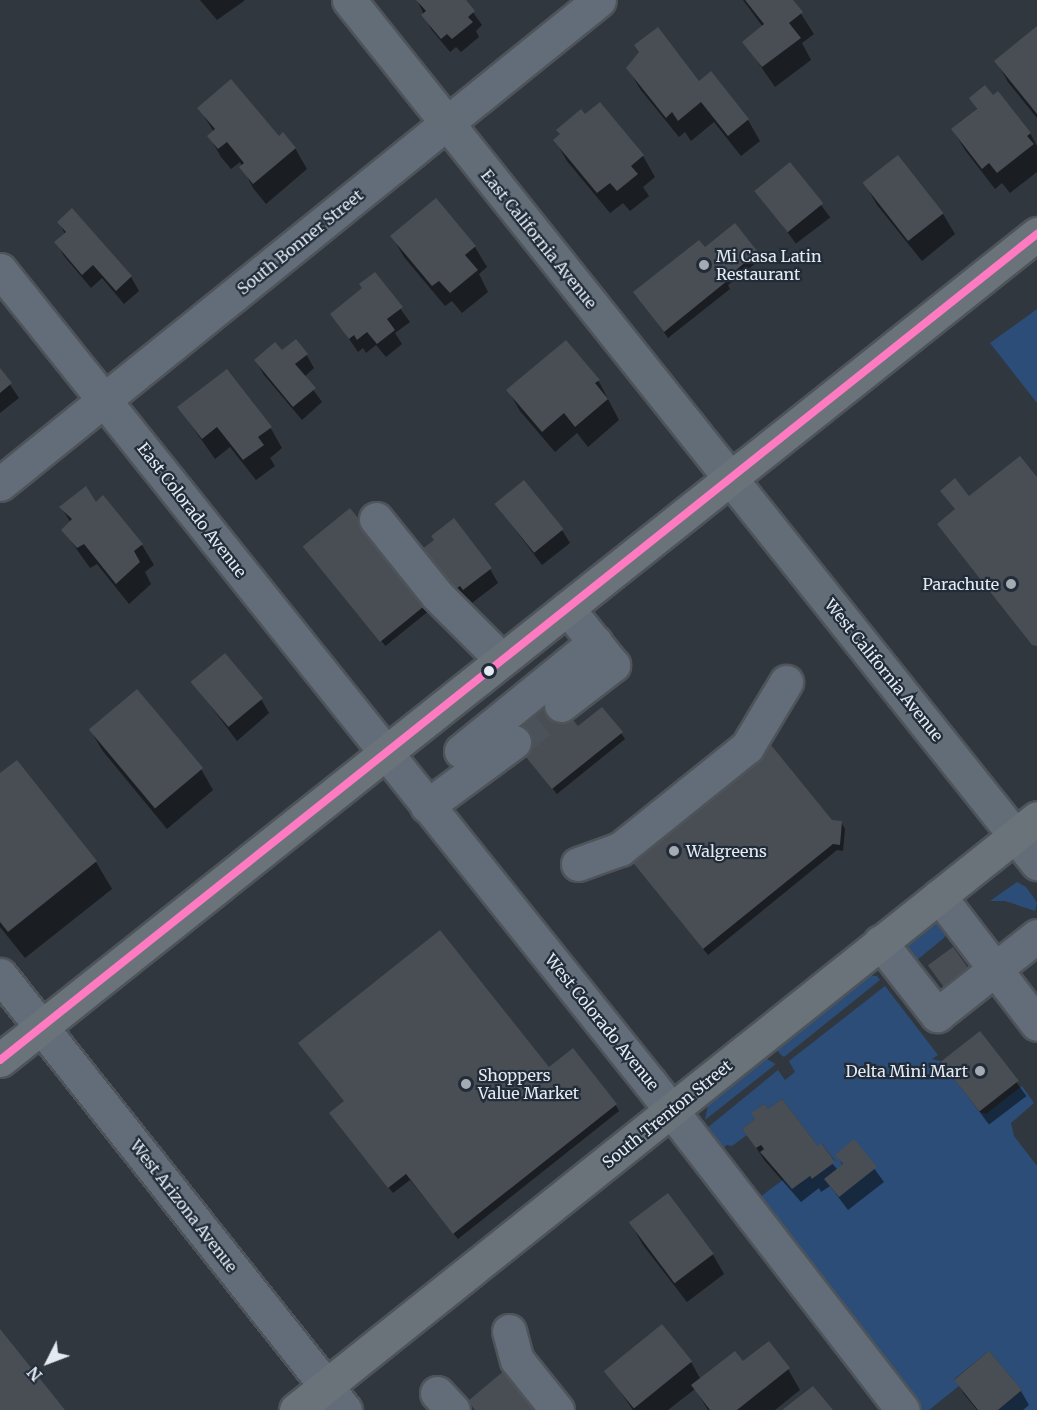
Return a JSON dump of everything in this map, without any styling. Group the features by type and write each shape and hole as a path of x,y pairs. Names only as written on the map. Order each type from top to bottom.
{"highway":[{"path":"0,1060 383,752 1037,234"},
{"name":"South Trenton Street","path":"296,1410 336,1398 671,1111 1026,827"}],"main road":[{"name":"East California Avenue","path":"349,0 730,478"},
{"name":"West California Avenue","path":"730,478 1026,827 1037,863"}],"street":[{"name":"South Bonner Street","path":"0,484 599,0"},
{"name":"East Colorado Avenue","path":"0,270 383,752"},
{"path":"376,519 437,595 501,659"},
{"path":"561,705 613,665 567,608"},
{"path":"427,806 469,760 595,642"},
{"path":"578,864 620,849 747,747 786,682"},
{"path":"432,714 469,760"},
{"path":"469,760 514,742"},
{"name":"West Colorado Avenue","path":"383,752 671,1111 903,1410"},
{"path":"939,896 1037,1024"},
{"path":"880,942 937,1015 1037,936"},
{"name":"West Arizona Avenue","path":"0,975 336,1398"},
{"path":"509,1331 518,1360 556,1410"}],"shaded area":[{"path":"1037,309 1037,403 990,343"},
{"path":"1017,882 1026,887 1034,898 1037,903 1035,911 1005,901 990,901"},
{"path":"939,921 947,933 944,938 917,960 913,960 905,952 909,943"},
{"path":"868,975 877,976 880,980 784,1057 781,1055 776,1049"},
{"path":"885,986 938,1055 932,1059 940,1061 980,1112 986,1114 1022,1086 1034,1103 1011,1123 1014,1136 1037,1166 1037,1410 998,1410 1022,1390 989,1351 954,1379 959,1386 929,1410 920,1410 794,1252 788,1233 760,1197 784,1179 810,1176 813,1179 835,1161 822,1144 818,1146 782,1099 768,1109 764,1104 752,1113 755,1119 742,1129 747,1135 732,1146 727,1145 722,1149 707,1128 778,1070 785,1080 795,1072 789,1061"},
{"path":"765,1058 776,1064 705,1120 708,1105"}],"building":[{"path":"416,0 466,0 475,11 468,17 473,22 452,39 447,34 441,39 421,15 426,11"},
{"path":"745,0 793,0 803,12 789,23 801,38 762,67 742,42 764,24"},
{"path":"1037,26 1037,114 994,61"},
{"path":"658,27 699,81 711,71 749,119 728,136 701,102 678,121 672,112 666,118 626,68 639,52 634,45"},
{"path":"231,79 279,136 283,132 296,148 253,184 239,167 244,163 227,142 218,149 207,136 215,129 197,108"},
{"path":"985,85 993,95 998,91 1031,133 1027,136 1034,144 997,173 989,163 982,169 951,129 977,109 969,98"},
{"path":"600,102 644,155 631,166 638,174 617,191 610,183 597,193 553,140 560,134 556,130 581,109 585,114"},
{"path":"898,155 944,213 908,241 863,183"},
{"path":"790,162 823,203 788,232 754,191"},
{"path":"436,198 476,246 465,255 478,270 450,293 439,281 432,286 390,236"},
{"path":"72,208 132,276 116,291 93,265 82,275 54,242 66,232 57,222"},
{"name":"Mi Casa Latin Restaurant","path":"735,223 758,252 725,279 727,281 664,332 633,292 699,240 705,247"},
{"path":"375,272 403,307 387,319 395,330 377,344 367,332 357,340 354,335 349,339 330,314 362,288 359,284"},
{"path":"296,339 308,354 295,364 316,388 293,407 254,360 275,342 282,350"},
{"path":"566,340 600,380 595,383 608,399 575,427 564,413 542,432 506,390"},
{"path":"0,368 12,383 0,393"},
{"path":"227,369 272,427 258,437 264,445 243,460 217,427 202,439 177,407"},
{"name":"Parachute","path":"1020,456 1037,477 1037,646 1032,645 937,524 955,509 940,491 955,478 969,496"},
{"path":"524,480 564,529 534,553 494,504"},
{"path":"86,486 96,502 103,495 143,544 134,551 140,562 116,584 84,544 77,548 61,530 72,519 59,507"},
{"path":"350,508 427,604 380,642 303,546"},
{"path":"454,518 492,568 463,590 460,586 453,591 422,549 434,540 431,536"},
{"path":"225,653 263,698 228,727 191,682"},
{"path":"137,689 203,768 155,808 89,729"},
{"path":"551,692 578,726 602,707 623,732 552,789 504,730"},
{"name":"Walgreens","path":"771,745 832,820 842,821 840,845 833,844 703,949 630,859"},
{"path":"17,760 97,861 8,932 0,922 0,773"},
{"name":"Shoppers Value Market","path":"440,930 549,1067 573,1048 617,1104 453,1234 406,1174 388,1188 329,1113 344,1101 298,1043"},
{"path":"953,947 972,973 947,991 928,965"},
{"name":"Delta Mini Mart","path":"980,1031 1019,1081 979,1111 941,1062"},
{"path":"782,1099 818,1146 821,1143 835,1162 812,1179 810,1176 792,1189 760,1152 764,1149 761,1145 756,1148 742,1129 755,1119 751,1113 764,1104 768,1109"},
{"path":"854,1139 877,1167 839,1197 824,1179 843,1164 835,1155"},
{"path":"668,1193 714,1254 675,1283 629,1222"},
{"path":"662,1324 692,1361 634,1409 604,1371"},
{"path":"0,1329 65,1410 0,1410"},
{"path":"769,1341 790,1368 737,1410 710,1410 691,1385 735,1351 743,1361"},
{"path":"989,1351 1022,1390 998,1410 978,1410 954,1380"},
{"path":"511,1365 539,1410 475,1410 468,1401"},
{"path":"813,1386 833,1410 782,1410"}],"tunnel":[{"path":"514,742 561,705"}],"transit line":[{"path":"0,1060 1037,234"}],"place":[{"name":"Mi Casa Latin Restaurant","path":"704,265"},
{"name":"Parachute","path":"1011,584"},
{"name":"Walgreens","path":"674,851"},
{"name":"Delta Mini Mart","path":"980,1071"},
{"name":"Shoppers Value Market","path":"466,1084"}]}
